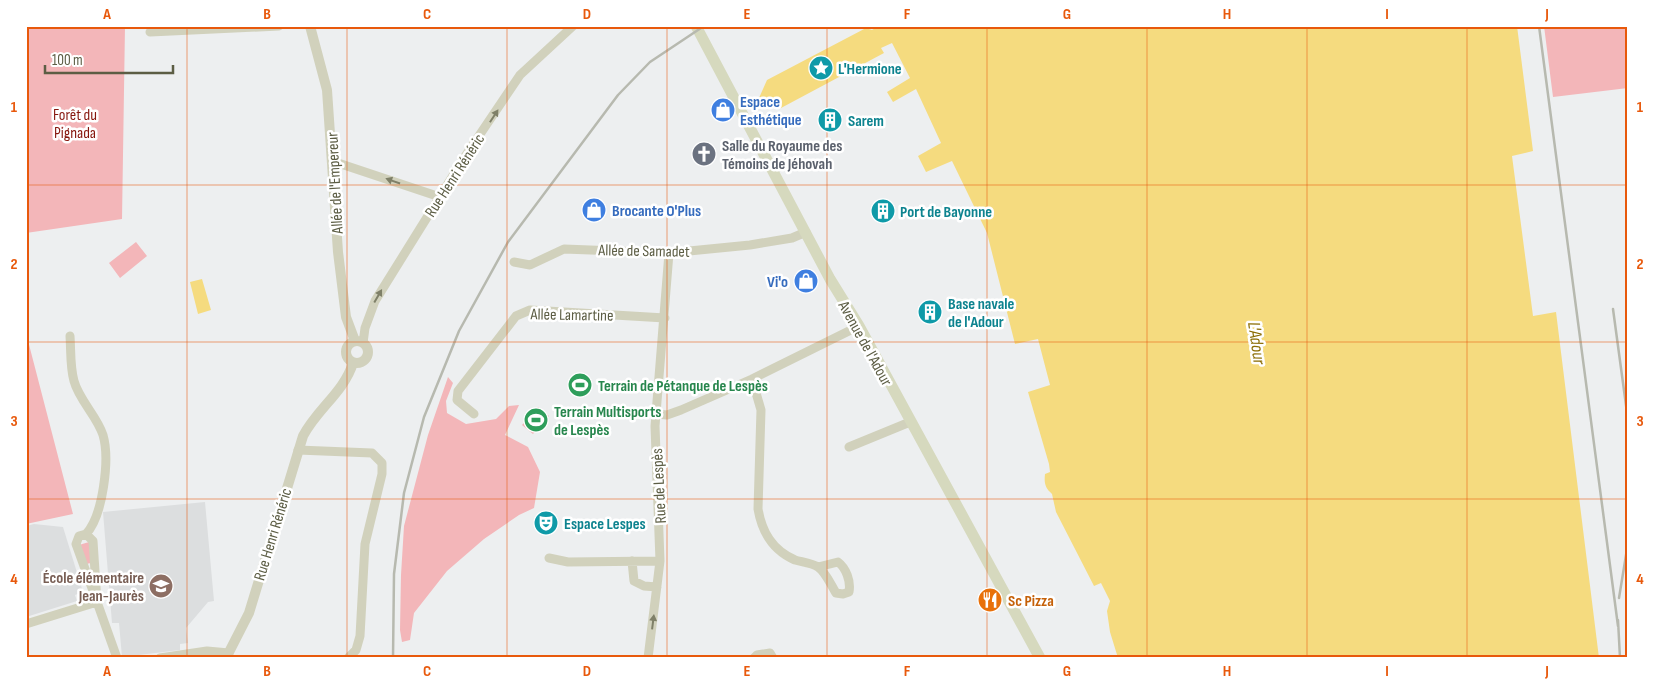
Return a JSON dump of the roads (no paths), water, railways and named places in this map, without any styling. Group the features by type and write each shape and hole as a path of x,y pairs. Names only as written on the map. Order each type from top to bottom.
{"main road":[{"name":"Avenue de l'Adour","path":"696,26 830,279 859,326 1040,658"}],"street":[{"path":"150,32 279,26"},
{"name":"Allée de l'Empereur","path":"310,26 327,90 346,317 359,342"},
{"name":"Rue Henri Rénéric","path":"359,342 374,301 520,75 573,26"},
{"path":"332,161 440,197"},
{"name":"Allée de Samadet","path":"514,262 530,265 564,249 669,253 750,245 792,238 806,232"},
{"name":"Rue de Lespès","path":"648,658 661,543 656,490 656,414 669,253"},
{"name":"Allée Lamartine","path":"474,414 457,400 458,391 516,316 530,310 665,318"},
{"path":"656,414 667,415 752,379 859,326"},
{"path":"70,336 74,382 103,435 106,464 104,483 93,527 86,534 79,536 76,544 117,658"},
{"path":"359,342 368,348 368,355 364,362 353,363 347,359 346,351 349,345 359,342"},
{"name":"Rue Henri Rénéric","path":"227,655 249,613 298,450 308,427 343,385 353,363"},
{"path":"752,379 761,410 758,509 760,524 767,538 778,550 794,559 818,567"},
{"path":"849,447 910,422"},
{"path":"298,450 372,453 382,463 382,474 365,544 360,636 356,650 348,658"},
{"path":"86,534 93,540 98,602"},
{"path":"549,558 568,562 660,562"},
{"path":"632,561 634,580 644,586 657,587"},
{"path":"26,624 98,602"},
{"path":"160,658 213,650 227,655"},
{"path":"754,658 757,655 770,653 773,658"}],"water":[{"name":"L'Adour","path":"879,26 1517,26 1533,151 1512,156 1533,316 1556,312 1599,658 1118,658 1110,632 1107,611 1110,601 1101,583 1094,586 1056,512 1052,494 1046,485 1045,474 1050,472 1049,464 1028,392 1050,385 1038,339 1015,344 987,233 952,161 926,172 918,156 941,143 916,89 893,102 887,92 910,78 892,43 881,48 884,53 781,108 763,104 759,98 767,80 866,28 872,30"},
{"path":"202,279 211,310 198,314 190,282"}],"railway":[{"path":"393,658 394,574 404,493 424,417 459,331 508,242 618,95 650,62 704,26"},
{"path":"1539,26 1618,626"},
{"path":"1613,309 1628,420"},
{"path":"1619,598 1628,543"},
{"path":"1618,620 1620,658"}],"place":[{"name":"L'Hermione","path":"821,68"},
{"name":"Espace Esthétique","path":"723,110"},
{"name":"Sarem","path":"830,120"},
{"name":"Salle du Royaume des Témoins de Jéhovah","path":"704,154"},
{"name":"Brocante O'Plus","path":"594,210"},
{"name":"Port de Bayonne","path":"883,211"},
{"name":"Vi'o","path":"806,281"},
{"name":"Base navale de l'Adour","path":"930,312"},
{"name":"Terrain de Pétanque de Lespès","path":"580,385"},
{"name":"Terrain Multisports de Lespès","path":"536,420"},
{"name":"Espace Lespes","path":"546,523"},
{"name":"École élémentaire Jean-Jaurès","path":"161,586"},
{"name":"Sc Pizza","path":"990,600"}],"park label":[{"name":"Forêt du Pignada","path":"75,123"}]}
